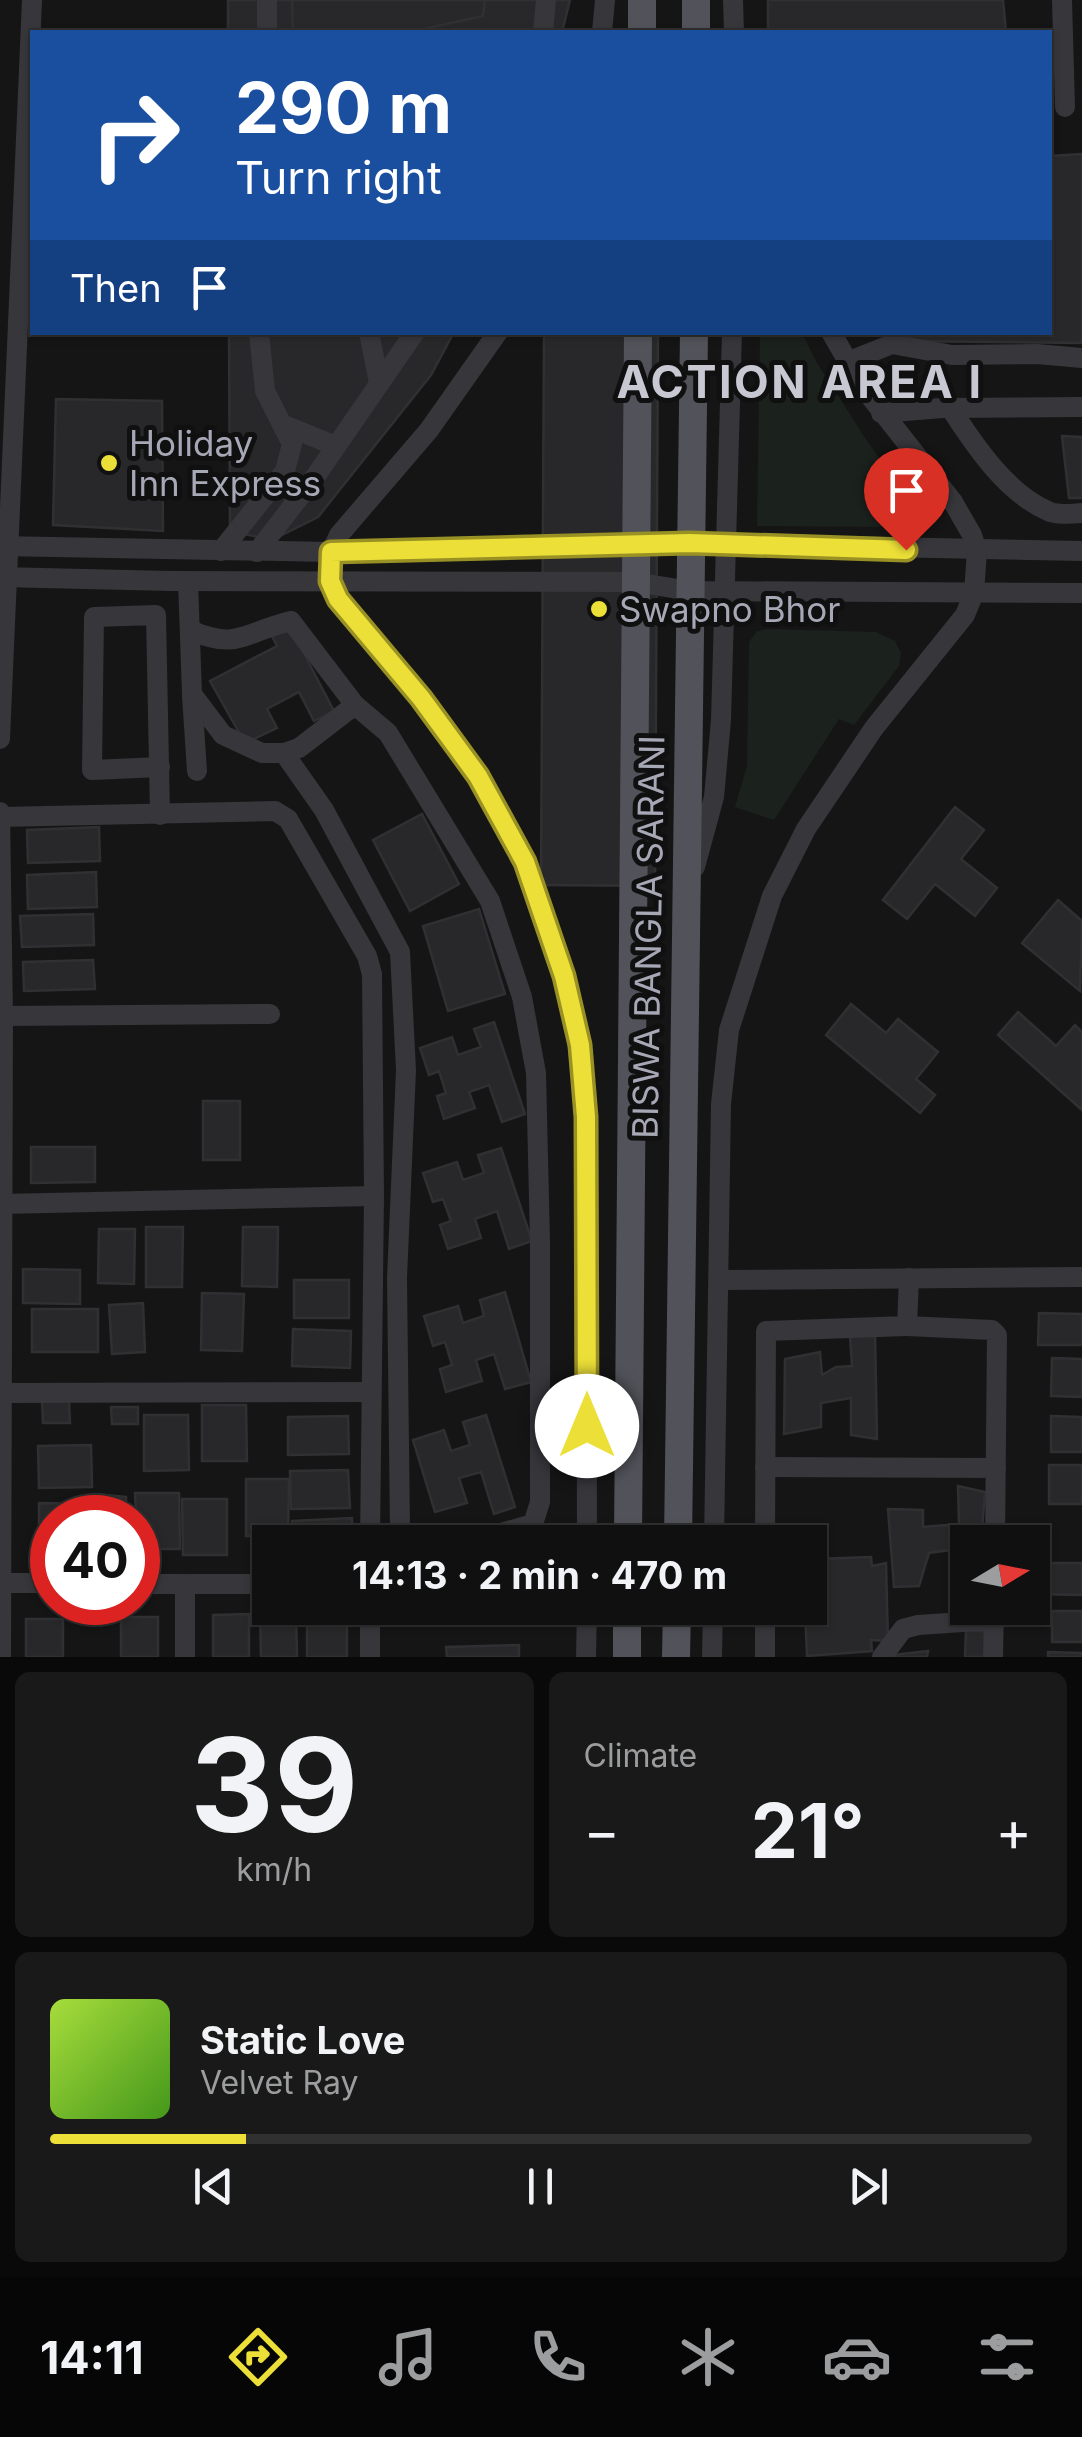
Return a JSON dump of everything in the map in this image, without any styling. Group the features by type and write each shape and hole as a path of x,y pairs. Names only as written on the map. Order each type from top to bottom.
{"main road":[{"path":"642,0 642,30"},
{"path":"696,0 696,30"},
{"name":"BISWA BANGLA SARANI","path":"628,1525 638,335"},
{"name":"BISWA BANGLA SARANI","path":"678,1525 694,335"},
{"path":"627,1625 627,1657"},
{"path":"676,1657 677,1625"}],"street":[{"path":"31,30 32,0"},
{"path":"266,0 267,30"},
{"path":"543,30 546,0"},
{"path":"602,30 605,0"},
{"path":"733,0 734,30"},
{"path":"1062,0 1065,107"},
{"path":"0,739 4,546 30,45"},
{"path":"0,224 22,224"},
{"path":"222,551 285,471 292,444 265,391 259,335"},
{"path":"370,335 379,384"},
{"path":"257,552 413,335"},
{"path":"496,335 429,430 340,536 331,552 330,581 347,612 431,710 478,776 525,862 564,976 580,1045 586,1117 587,1525"},
{"path":"685,904 714,797 727,591 732,335"},
{"path":"714,1525 724,1059 729,1030 764,917 815,815 874,728 964,615 974,594 977,551 965,520 881,413 834,335"},
{"path":"847,362 892,344 952,355 1082,358"},
{"path":"881,413 1082,406"},
{"path":"950,409 974,445 1016,489 1054,514 1082,514"},
{"path":"284,425 336,446"},
{"path":"4,546 331,552 690,543 1082,551"},
{"path":"4,576 188,581 635,582 690,591 1082,593"},
{"path":"103,579 103,617"},
{"path":"143,615 144,580"},
{"path":"188,581 196,772"},
{"path":"160,767 92,770 94,617 156,615 160,767 160,814"},
{"path":"190,630 216,642 236,640 291,621 355,705 388,733 490,901 522,997 536,1073 540,1502 530,1525"},
{"path":"192,694 223,736 262,753 299,748 355,705"},
{"path":"284,753 324,810 400,952 406,1070 397,1278 400,1525"},
{"path":"1,1657 0,814 275,811 288,819 367,956 372,974 374,1196 370,1525"},
{"path":"3,1016 270,1014"},
{"path":"0,1204 374,1196"},
{"path":"907,1326 909,1278"},
{"path":"718,1280 1082,1278"},
{"path":"765,1525 766,1331 907,1326 992,1330 996,1335 994,1525"},
{"path":"2,1394 371,1392"},
{"path":"765,1467 996,1468"},
{"path":"0,1582 30,1583"},
{"path":"160,1584 252,1584"},
{"path":"185,1585 185,1657"},
{"path":"882,1657 903,1629 950,1620"},
{"path":"370,1625 370,1657"},
{"path":"586,1657 587,1625"},
{"path":"712,1657 713,1625"},
{"path":"765,1625 765,1657"},
{"path":"993,1625 993,1657"}],"shaded area":[{"path":"760,335 803,335 869,444 902,487 905,506 897,521 883,527 757,526"},
{"path":"757,631 876,632 895,641 901,653 899,666 854,725 839,719 774,820 735,807 747,766 749,642"}],"building":[{"path":"228,0 570,0 562,30 228,30"},
{"path":"292,0 485,0 483,16 419,30 293,30"},
{"path":"768,0 1003,0 1006,30 768,30"},
{"path":"1082,154 1082,343 900,341 894,335 1052,335 1052,156"},
{"path":"229,335 452,335 431,375 318,517 272,540 230,531"},
{"name":"Swapno Bhor","path":"544,335 658,335 655,886 541,885"},
{"name":"Holiday Inn Express","path":"56,399 162,401 163,531 53,525"},
{"path":"1062,436 1082,437 1082,498 1069,498"},
{"path":"289,625 334,711 314,721 299,692 267,709 277,728 245,743 210,681 277,646 271,634"},
{"path":"955,807 984,830 961,859 997,888 975,916 935,884 907,919 883,900"},
{"path":"422,814 459,884 410,911 373,840"},
{"path":"99,827 100,861 28,863 27,830"},
{"path":"96,872 97,907 28,909 27,875"},
{"path":"1058,900 1082,921 1080,991 1022,943"},
{"path":"479,909 505,994 448,1011 423,926"},
{"path":"93,914 94,945 22,947 20,916"},
{"path":"93,960 95,989 24,991 23,962"},
{"path":"851,1004 886,1033 898,1019 938,1052 916,1079 935,1095 920,1113 826,1035"},
{"path":"1018,1012 1056,1046 1075,1025 1082,1032 1082,1110 998,1035"},
{"path":"494,1022 525,1114 502,1122 489,1085 469,1092 475,1108 444,1119 437,1096 446,1093 439,1071 429,1075 420,1048 452,1037 458,1055 481,1047 474,1029"},
{"path":"203,1101 240,1101 240,1160 203,1160"},
{"path":"31,1147 95,1147 95,1182 31,1183"},
{"path":"501,1148 532,1241 509,1249 497,1211 475,1219 481,1238 448,1249 440,1225 451,1221 443,1199 433,1202 423,1173 457,1162 463,1180 484,1173 478,1155"},
{"path":"146,1227 183,1227 182,1287 146,1287"},
{"path":"243,1227 278,1227 277,1287 242,1286"},
{"path":"99,1229 135,1229 134,1284 98,1283"},
{"path":"23,1269 80,1270 80,1304 23,1303"},
{"path":"294,1280 349,1280 349,1318 294,1318"},
{"path":"505,1292 531,1382 505,1389 494,1354 476,1360 482,1381 446,1392 440,1369 452,1365 445,1342 433,1346 424,1316 458,1306 463,1323 484,1316 480,1300"},
{"path":"202,1293 244,1294 242,1351 201,1350"},
{"path":"143,1303 145,1352 112,1354 109,1305"},
{"path":"32,1309 98,1309 98,1352 32,1352"},
{"path":"1039,1313 1082,1314 1082,1345 1038,1345"},
{"path":"293,1329 351,1331 350,1368 292,1366"},
{"path":"875,1334 877,1439 851,1435 851,1398 821,1403 821,1427 784,1434 785,1359 820,1352 822,1375 836,1367 852,1366 850,1336"},
{"path":"1052,1358 1082,1359 1082,1397 1051,1396"},
{"path":"42,1401 69,1401 70,1423 43,1423"},
{"path":"202,1405 246,1405 247,1461 202,1461"},
{"path":"111,1407 138,1407 138,1424 112,1424"},
{"path":"144,1415 188,1415 189,1470 144,1471"},
{"path":"486,1415 515,1507 494,1514 481,1472 459,1478 467,1503 435,1512 413,1440 444,1430 451,1451 470,1445 463,1422"},
{"path":"348,1416 349,1454 288,1455 288,1417"},
{"path":"1051,1416 1082,1417 1082,1452 1051,1452"},
{"path":"91,1445 92,1487 39,1488 38,1446"},
{"path":"1049,1465 1082,1465 1082,1504 1049,1504"},
{"path":"348,1470 350,1508 291,1509 290,1471"},
{"path":"246,1479 289,1479 288,1525 252,1525 252,1536 246,1536"},
{"path":"958,1486 985,1492 982,1525 950,1525 950,1550 929,1553 919,1586 894,1587 888,1509 923,1510 923,1527 959,1524"},
{"path":"179,1493 180,1549 160,1549 160,1495 135,1495"},
{"path":"182,1499 227,1499 227,1555 183,1555"},
{"path":"352,1518 352,1525 292,1525 292,1521"},
{"path":"871,1557 872,1566 886,1563 888,1641 871,1640 872,1651 807,1656 806,1625 827,1625 827,1559"},
{"path":"1050,1563 1082,1563 1082,1595 1050,1594"},
{"path":"1052,1611 1082,1611 1082,1642 1052,1642"},
{"path":"249,1614 249,1657 213,1657 213,1615"},
{"path":"26,1619 30,1619 30,1625 63,1625 63,1657 26,1657"},
{"path":"121,1625 158,1625 158,1657 121,1657"},
{"path":"260,1625 296,1625 297,1657 261,1657"},
{"path":"307,1625 347,1625 347,1657 307,1657"},
{"path":"966,1630 990,1632 987,1657 965,1657"},
{"path":"519,1645 519,1657 447,1657 446,1647"},
{"path":"928,1651 927,1657 892,1657 892,1655"},
{"path":"1048,1652 1082,1653 1082,1657 1048,1657"}],"place":[{"name":"Holiday Inn Express","path":"109,463"},
{"name":"Swapno Bhor","path":"599,609"}],"district":[{"name":"ACTION AREA I","path":"800,381"}],"route":[{"path":"587,1426 586,1117 580,1045 564,976 525,862 502,816 450,734 338,599 330,581 331,552 690,543 906,550"}]}
